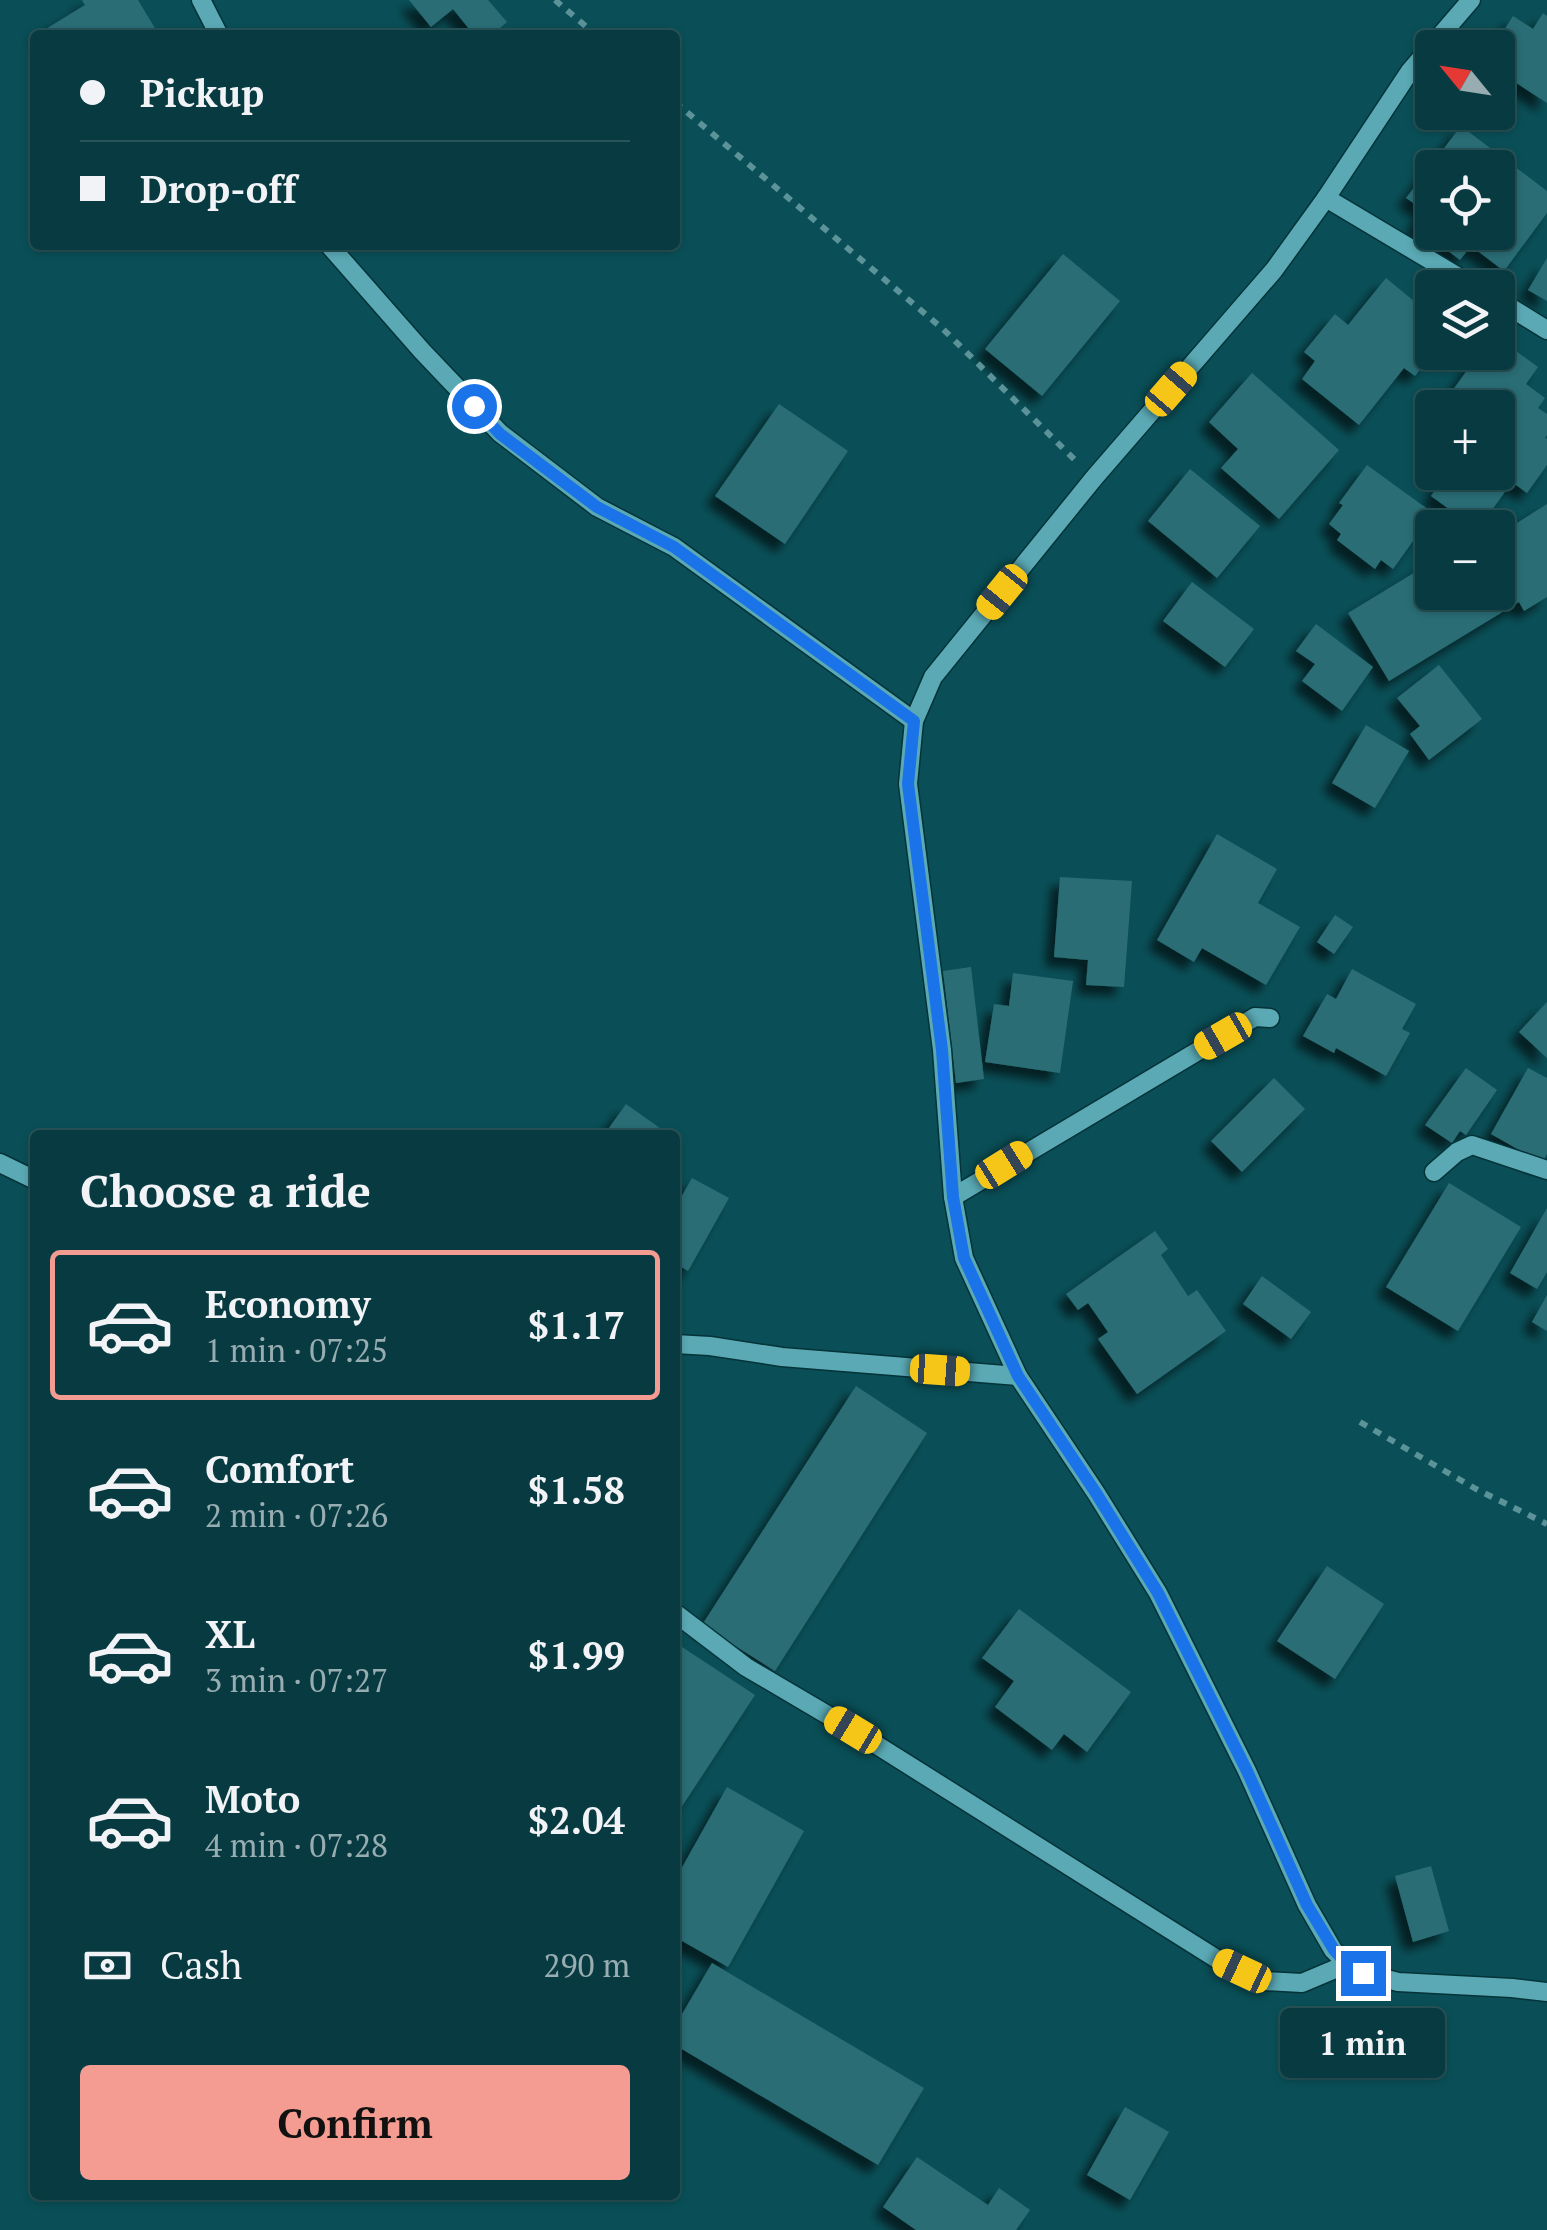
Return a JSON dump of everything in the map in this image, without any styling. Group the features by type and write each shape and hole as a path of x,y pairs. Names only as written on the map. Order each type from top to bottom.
{"street":[{"path":"200,0 216,30"},
{"path":"1470,0 1410,71 1274,270 1094,478 933,677 914,721 908,784 942,1050 953,1197 964,1258 1018,1376 1158,1593 1247,1771 1307,1905 1334,1950 1363,1973 1398,1982 1547,1992"},
{"path":"1326,198 1446,270"},
{"path":"333,250 500,434 597,507 674,547 914,721"},
{"path":"1515,310 1547,330"},
{"path":"953,1197 1255,1016 1270,1018"},
{"path":"1434,1172 1472,1145 1547,1170"},
{"path":"0,1163 30,1178"},
{"path":"680,1344 782,1357 1018,1376"},
{"path":"680,1617 746,1667 1220,1961 1264,1981 1302,1983 1347,1964"}],"path":[{"path":"555,0 590,30"},
{"path":"680,106 943,330 1094,478"},
{"path":"1360,1422 1476,1489 1547,1524"}],"building":[{"path":"82,0 138,0 156,30 44,30 85,5"},
{"path":"409,0 488,0 507,22 498,30 470,30 453,9 431,27"},
{"path":"1543,13 1547,16 1547,103 1515,82 1515,30 1504,30 1513,16 1533,29"},
{"path":"1458,130 1466,130 1493,150 1443,150"},
{"path":"1515,167 1547,191 1547,213 1503,270 1476,250 1515,250"},
{"path":"1415,186 1415,204 1406,198"},
{"path":"1447,250 1468,250 1460,260"},
{"path":"1063,254 1120,301 1042,396 985,349"},
{"path":"1547,258 1547,301 1528,290"},
{"path":"1386,278 1415,302 1415,370 1420,370 1415,376 1404,368 1359,425 1302,379 1315,361 1304,352 1335,314 1348,325"},
{"path":"1515,350 1538,367 1526,384 1545,398 1538,408 1547,414 1547,465 1527,493 1515,484 1515,390 1453,390 1467,370 1515,370"},
{"path":"1252,373 1339,450 1279,519 1221,468 1238,449 1209,422"},
{"path":"779,404 848,451 785,544 715,496"},
{"path":"1367,465 1429,510 1415,510 1415,538 1393,569 1381,560 1375,569 1337,540 1341,534 1329,524 1343,505 1339,503"},
{"path":"1190,469 1260,526 1217,578 1148,521"},
{"path":"1435,490 1506,490 1492,510 1450,510 1431,496"},
{"path":"1547,504 1547,597 1524,611 1519,602 1515,604 1515,524"},
{"path":"1415,572 1415,610 1506,610 1389,681 1348,613"},
{"path":"1192,582 1254,629 1225,667 1163,621"},
{"path":"1316,624 1373,667 1342,711 1302,681 1315,664 1296,651"},
{"path":"1439,665 1482,719 1429,760 1410,734 1420,726 1397,698"},
{"path":"1366,725 1409,751 1375,808 1332,783"},
{"path":"1217,834 1277,869 1258,903 1300,927 1266,985 1202,948 1194,962 1157,940"},
{"path":"1060,877 1132,881 1124,987 1086,985 1088,960 1054,957"},
{"path":"1335,915 1353,927 1334,954 1317,942"},
{"path":"971,967 984,1079 956,1083 943,971"},
{"path":"1352,969 1416,1004 1402,1029 1410,1033 1386,1076 1336,1048 1334,1053 1303,1036 1327,994 1336,999"},
{"path":"1013,973 1073,981 1060,1073 985,1062 994,1004 1009,1006"},
{"path":"1547,1002 1547,1058 1519,1032"},
{"path":"1466,1068 1497,1090 1466,1135 1460,1131 1452,1143 1425,1125"},
{"path":"1528,1068 1547,1078 1547,1154 1542,1163 1491,1134"},
{"path":"1274,1078 1305,1109 1242,1172 1211,1141"},
{"path":"626,1104 663,1130 608,1130"},
{"path":"692,1178 729,1198 688,1271 680,1266 680,1199"},
{"path":"1449,1183 1521,1227 1458,1331 1386,1287"},
{"path":"1547,1208 1547,1272 1537,1289 1510,1273"},
{"path":"1155,1231 1168,1249 1161,1255 1188,1296 1197,1290 1226,1331 1137,1394 1098,1339 1108,1332 1088,1303 1078,1310 1066,1294"},
{"path":"1262,1276 1311,1312 1291,1339 1243,1304"},
{"path":"1547,1295 1547,1331 1532,1322"},
{"path":"856,1386 927,1433 775,1671 702,1625"},
{"path":"1327,1566 1384,1604 1335,1679 1277,1641"},
{"path":"1019,1609 1131,1692 1087,1752 1064,1734 1052,1750 995,1707 1014,1681 982,1658"},
{"path":"682,1647 755,1695 680,1809"},
{"path":"727,1787 804,1831 728,1967 680,1940 680,1871"},
{"path":"1431,1866 1449,1931 1413,1942 1395,1876"},
{"path":"712,1963 924,2088 878,2165 680,2048 680,2017"},
{"path":"1125,2107 1169,2132 1130,2200 1087,2175"},
{"path":"917,2157 988,2205 999,2188 1030,2210 1016,2230 916,2230 883,2207"}],"route":[{"path":"474,406 500,434 597,507 674,547 914,721 908,784 942,1050 953,1197 964,1258 1018,1376 1158,1593 1247,1771 1307,1905 1334,1950 1363,1973"}]}
